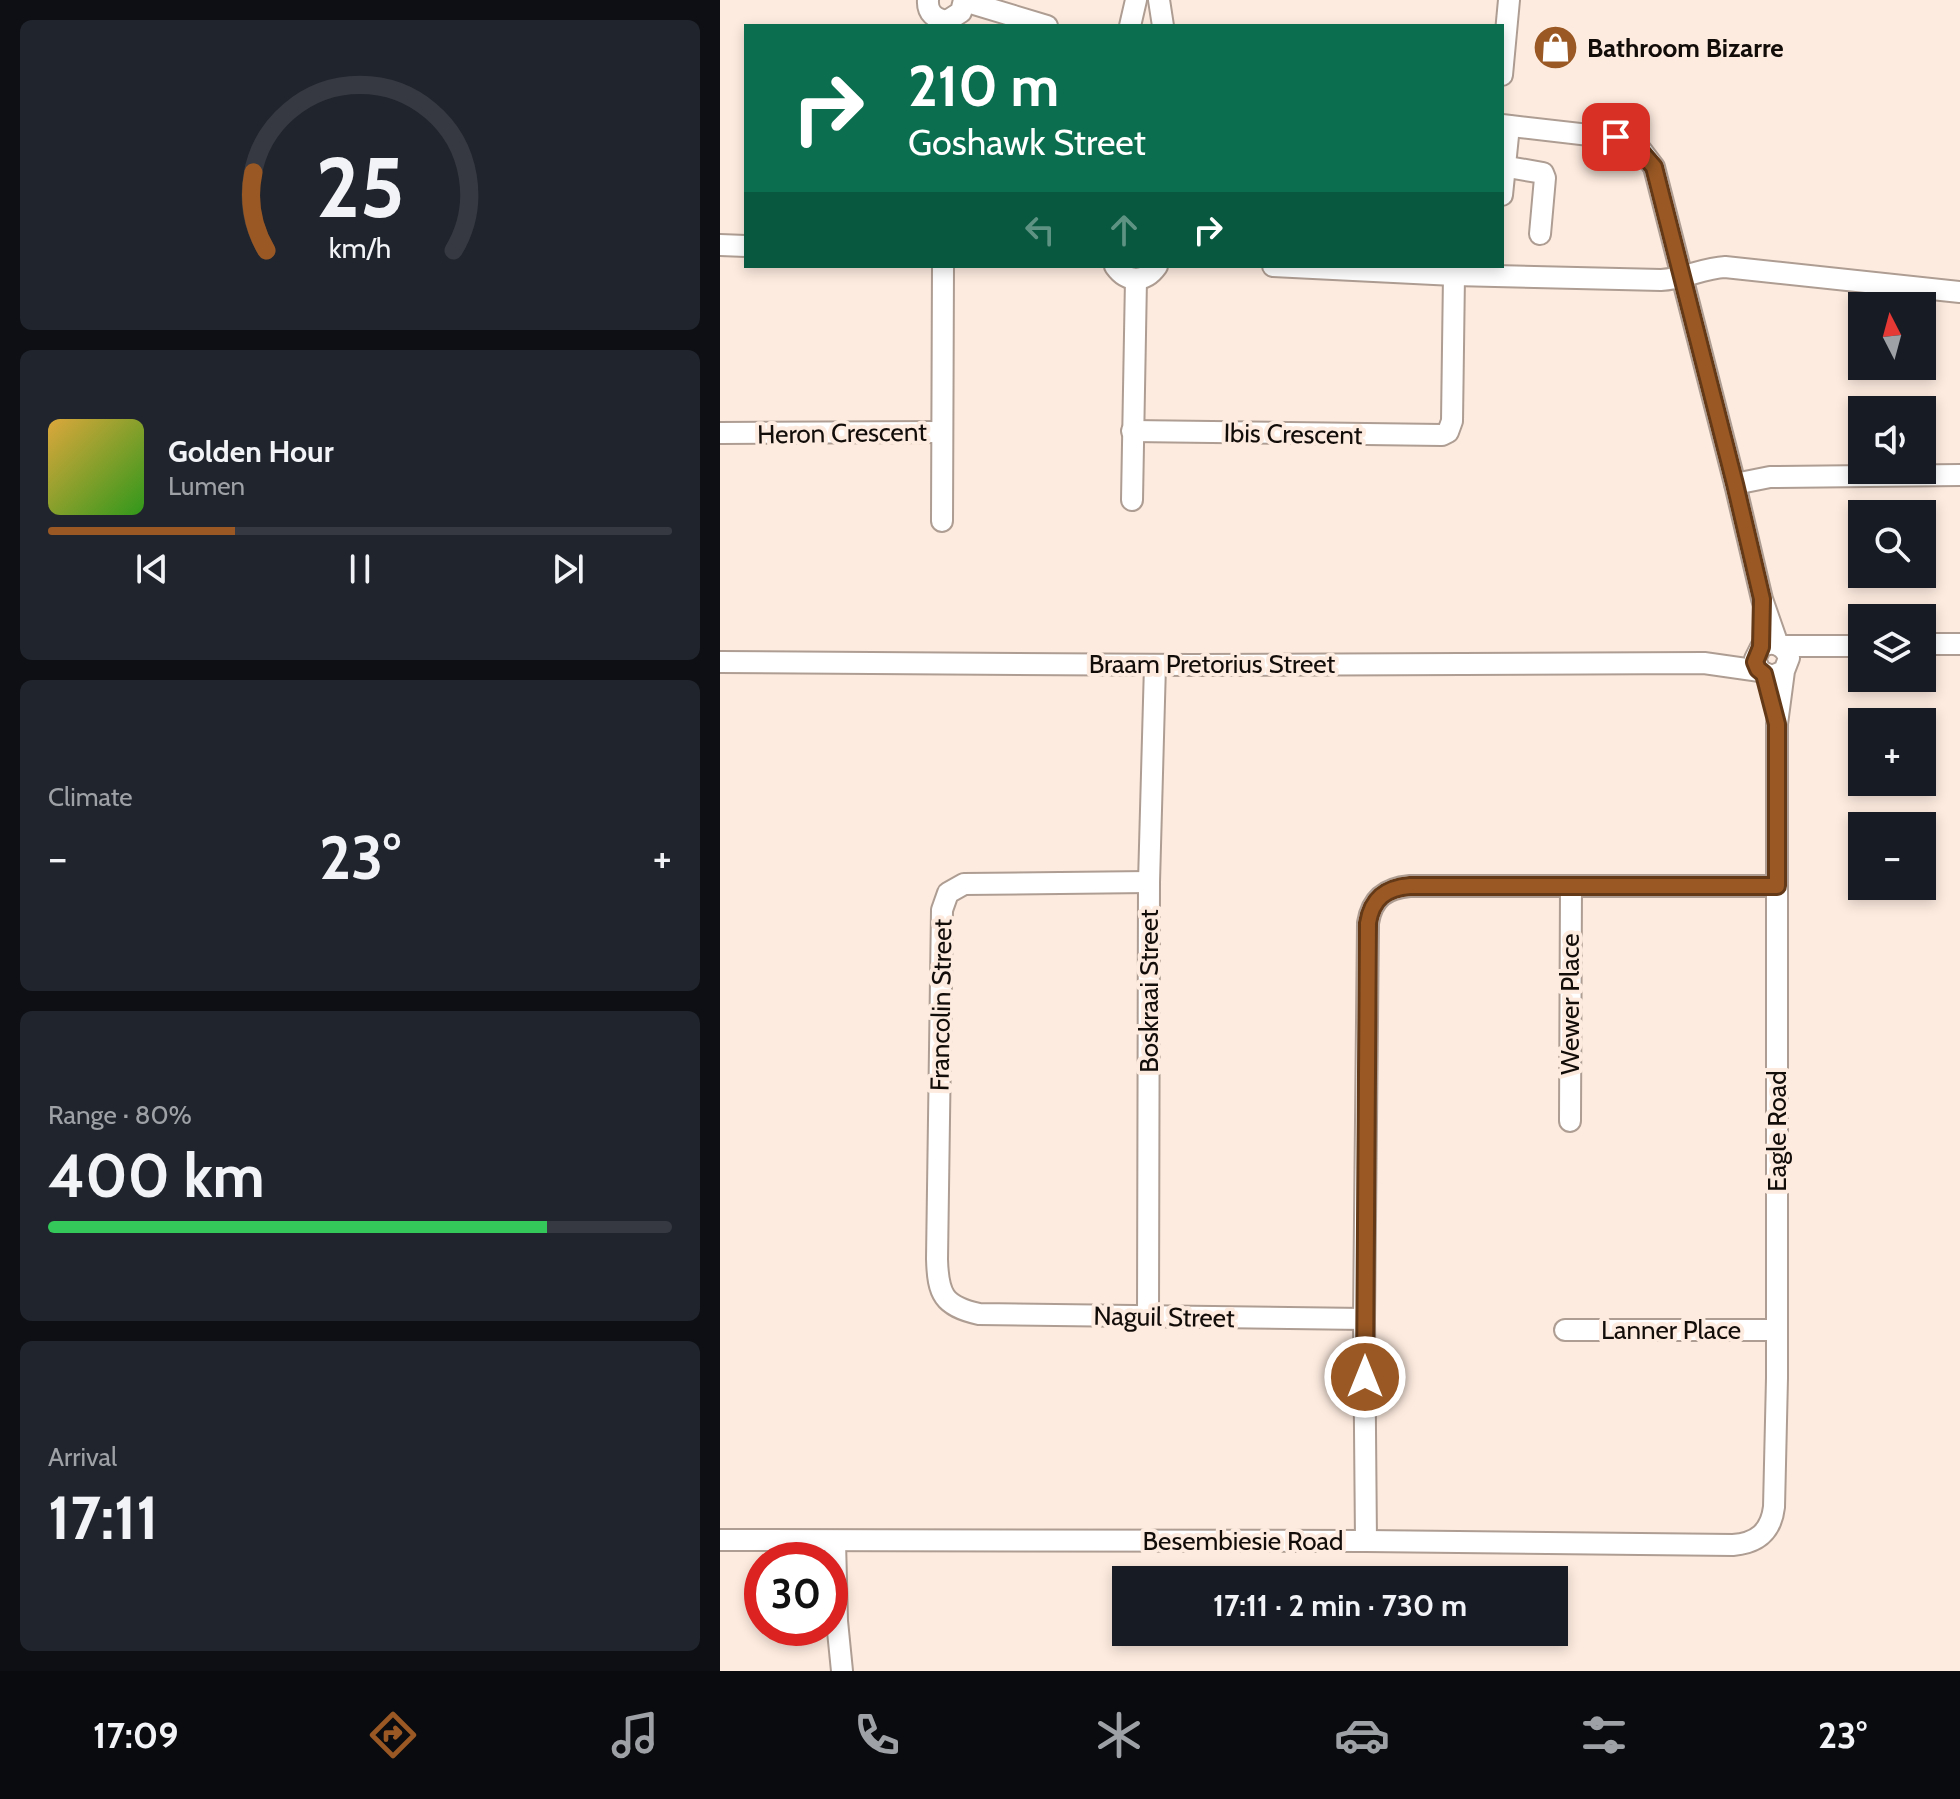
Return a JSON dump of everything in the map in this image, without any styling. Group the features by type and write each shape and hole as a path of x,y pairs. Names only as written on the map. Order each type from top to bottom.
{"street":[{"path":"928,0 929,11 934,16 957,11 1035,24"},
{"path":"1130,24 1136,0"},
{"path":"1159,0 1160,24"},
{"path":"1504,54 1509,0"},
{"path":"957,11 999,24"},
{"path":"1504,146 1505,125"},
{"name":"Eagle Road","path":"1505,125 1616,137 1636,146 1654,167 1762,599 1772,659 1777,724 1774,1507 1771,1521 1763,1534"},
{"path":"1504,167 1543,173 1540,234"},
{"path":"720,245 744,246"},
{"path":"1313,268 1647,280 1682,278 1708,268 1725,267 1960,292"},
{"name":"Heron Crescent","path":"720,433 942,432 943,268"},
{"path":"1117,268 1123,275 1136,279 1146,277 1155,268"},
{"name":"Ibis Crescent","path":"1132,431 1442,435 1448,432 1452,421 1454,275"},
{"path":"1132,500 1136,279"},
{"path":"942,432 942,521"},
{"path":"1735,484 1770,477 1960,475"},
{"path":"1936,644 1960,644"},
{"name":"Braam Pretorius Street","path":"720,662 1155,665 1704,663 1772,659 1848,646"},
{"name":"Boskraai Street","path":"1148,1317 1149,882 1155,665"},
{"name":"Francolin Street","path":"964,1311 944,1297 938,1275 942,910 948,893 957,885 987,882 1149,882"},
{"path":"1366,1541 1364,1319 1368,923 1372,909 1385,892 1399,887 1777,886"},
{"name":"Wewer Place","path":"1570,1121 1571,887"},
{"name":"Naguil Street","path":"964,1311 979,1314 1364,1319"},
{"name":"Lanner Place","path":"1565,1330 1777,1330"},
{"name":"Besembiesie Road","path":"720,1540 1733,1545 1756,1540 1763,1534"},
{"path":"835,1541 842,1671"}],"place":[{"name":"Bathroom Bizarre","path":"1556,48"}],"route":[{"path":"1365,1377 1368,923 1376,901 1391,889 1410,886 1777,886 1777,724 1764,674 1755,662 1761,647 1762,599 1654,167 1636,146 1616,137"}]}
